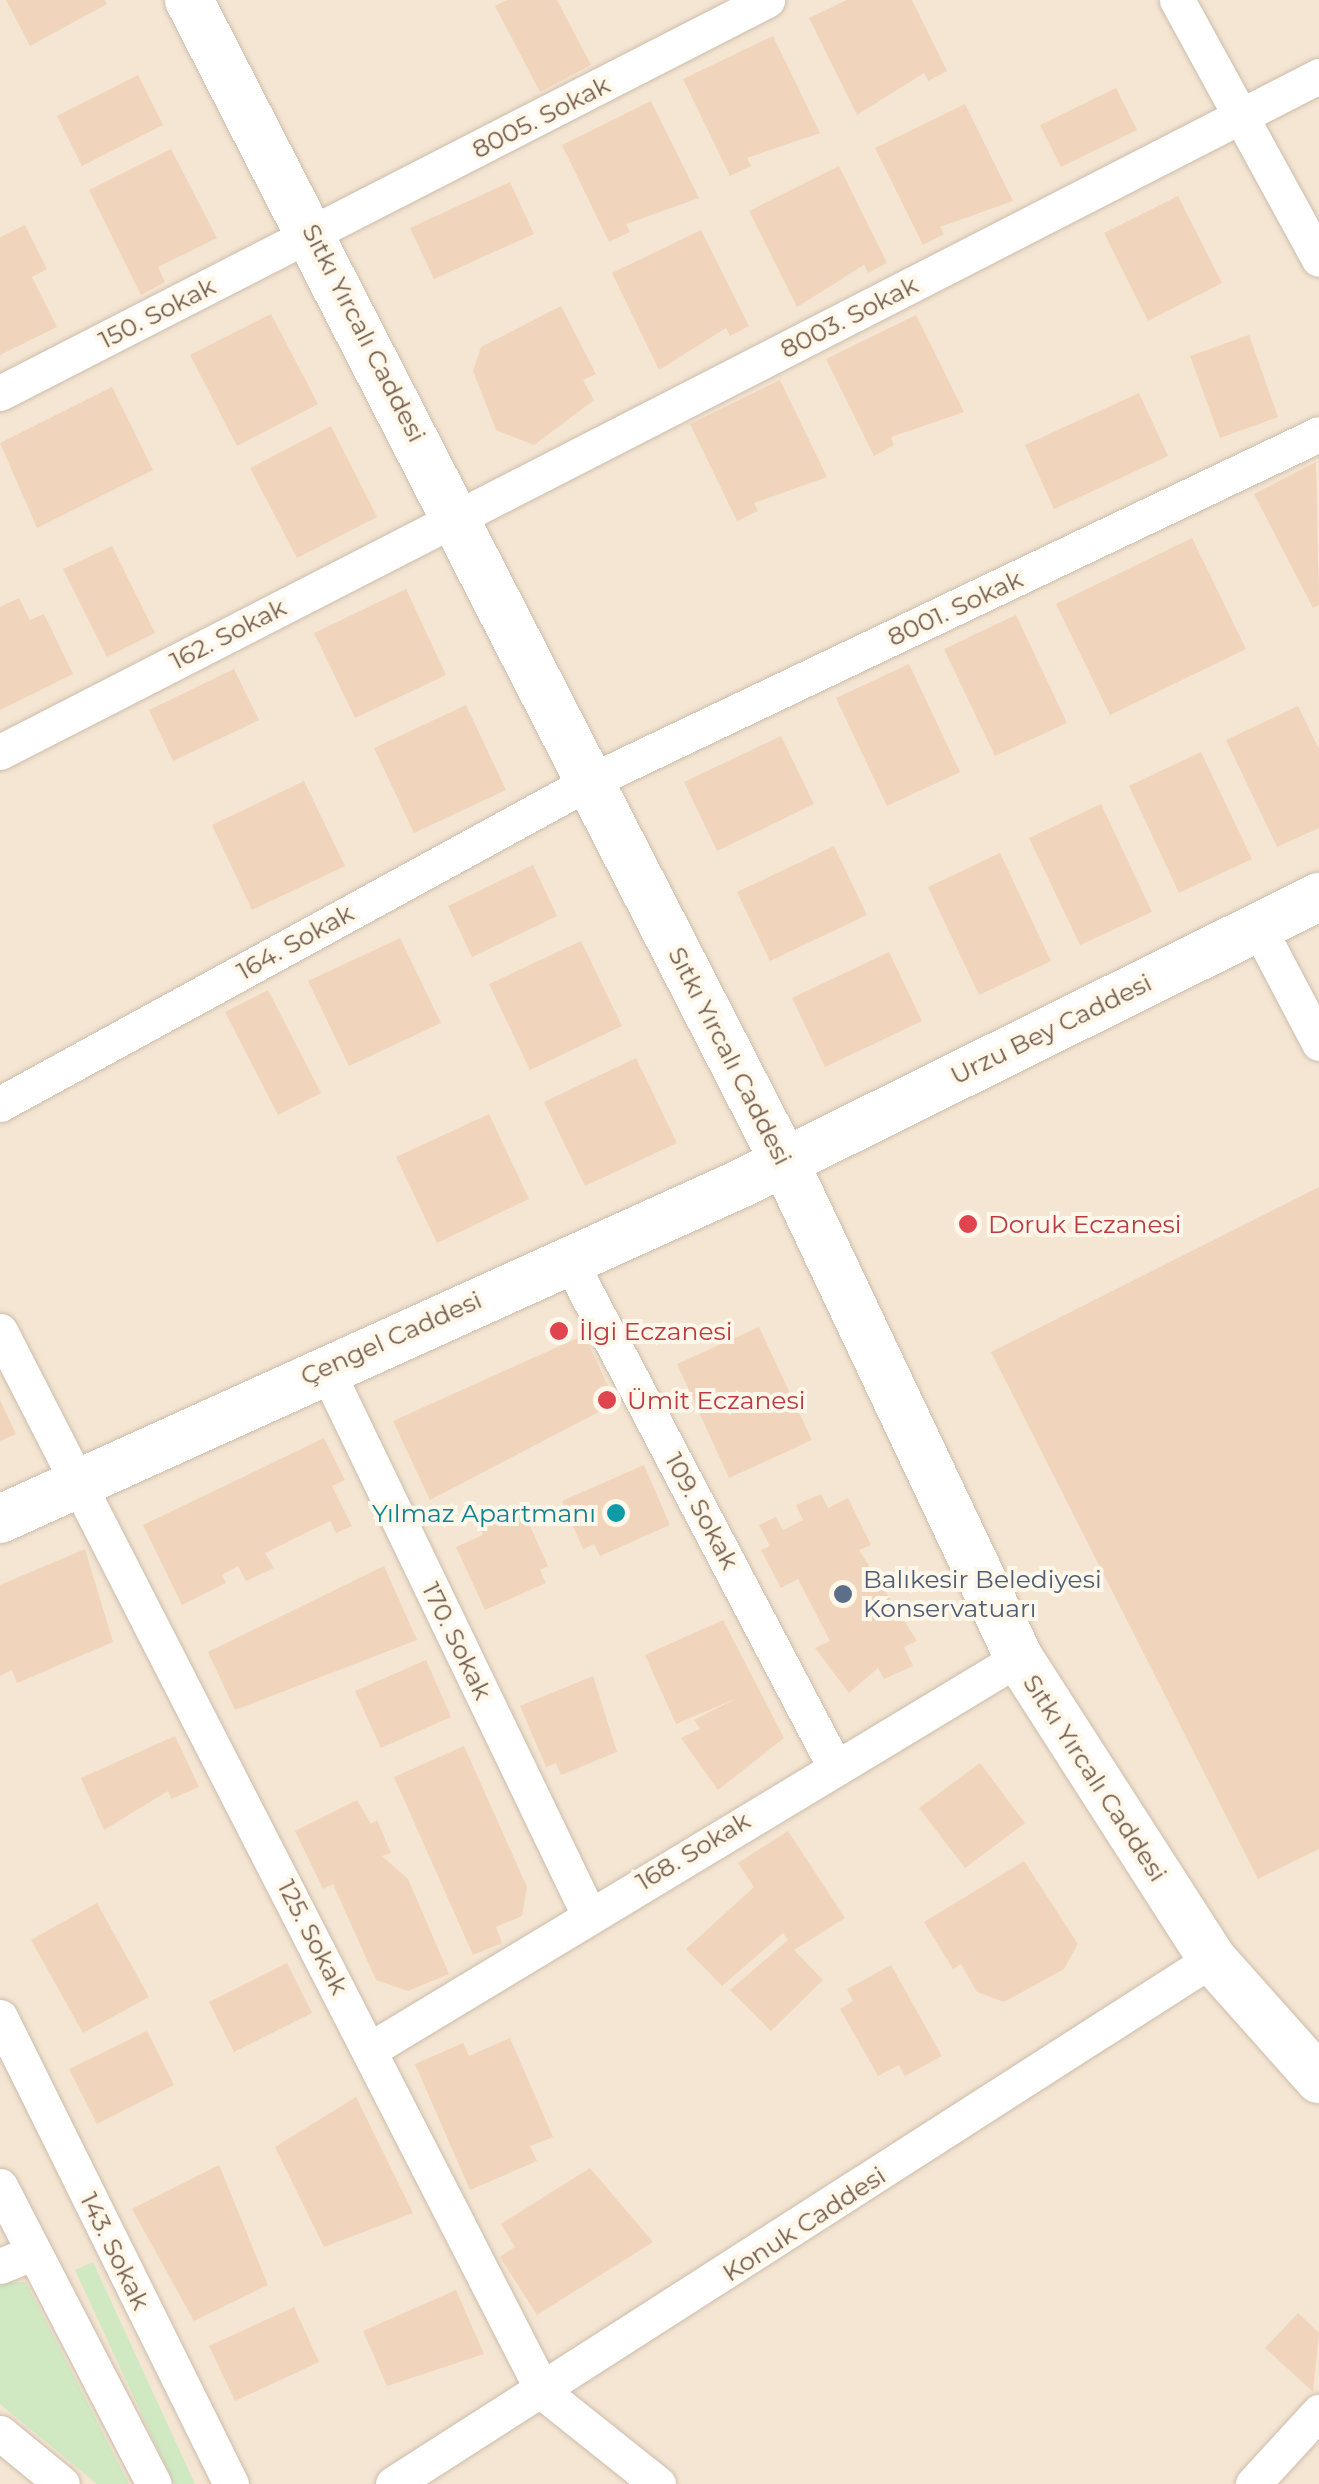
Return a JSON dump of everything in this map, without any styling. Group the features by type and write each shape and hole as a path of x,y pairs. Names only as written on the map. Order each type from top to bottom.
{"main road":[{"name":"Sıtkı Yırcalı Caddesi","path":"189,0 314,233 784,1162 1019,1658 1212,1959 1313,2064"},
{"name":"Urzu Bey Caddesi","path":"784,1162 1319,897"},
{"name":"Çengel Caddesi","path":"0,1518 325,1367 784,1162"}],"street":[{"name":"8005. Sokak","path":"314,233 767,0"},
{"path":"1177,0 1319,259"},
{"name":"8003. Sokak","path":"456,516 1319,76"},
{"name":"150. Sokak","path":"0,393 314,233"},
{"name":"8001. Sokak","path":"591,781 1319,434"},
{"name":"162. Sokak","path":"0,752 456,516"},
{"name":"164. Sokak","path":"0,1104 591,781"},
{"path":"1258,927 1319,1043"},
{"name":"109. Sokak","path":"568,1258 834,1765"},
{"name":"125. Sokak","path":"0,1330 544,2393"},
{"name":"170. Sokak","path":"325,1367 589,1915"},
{"name":"168. Sokak","path":"370,2049 834,1765 1019,1658"},
{"name":"Konuk Caddesi","path":"393,2484 544,2393 1212,1959"},
{"name":"143. Sokak","path":"0,2018 231,2484"},
{"path":"0,2186 154,2484"},
{"path":"0,2266 33,2252"},
{"path":"544,2393 658,2484"},
{"path":"1253,2484 1319,2412"},
{"path":"0,2432 62,2484"}],"shaded area":[{"path":"0,0 1319,0 1319,2484 0,2484"}],"green space":[{"path":"93,2262 195,2484 174,2484 75,2270"},
{"path":"0,2282 26,2282 129,2484 97,2484 0,2404"}],"building":[{"path":"6,0 105,0 107,4 30,46"},
{"path":"507,0 557,0 591,65 540,92 495,6"},
{"path":"847,0 912,0 947,71 928,81 924,73 857,115 809,18"},
{"path":"773,36 820,133 747,158 751,166 730,176 683,79"},
{"path":"138,75 163,125 82,166 57,116"},
{"path":"1116,88 1137,130 1061,167 1040,125"},
{"path":"651,101 699,198 626,224 630,232 609,242 562,145"},
{"path":"965,104 1013,201 940,227 944,234 923,245 875,148"},
{"path":"171,149 217,238 158,267 165,282 141,295 89,190"},
{"path":"839,166 887,263 868,273 864,265 797,307 749,211"},
{"path":"510,182 534,234 434,279 410,228"},
{"path":"1178,196 1222,283 1148,321 1104,233"},
{"path":"25,225 47,269 32,277 57,327 0,355 0,237"},
{"path":"701,230 749,326 730,336 726,328 659,370 612,273"},
{"path":"561,306 596,374 583,380 594,400 534,445 496,430 473,371 481,347"},
{"path":"271,314 318,404 237,446 190,355"},
{"path":"916,315 964,412 891,437 894,445 874,456 826,359"},
{"path":"1249,335 1278,417 1220,438 1190,356"},
{"path":"780,380 827,477 754,503 758,511 737,521 690,424"},
{"path":"112,387 153,470 37,528 0,443"},
{"path":"1139,393 1168,456 1054,509 1025,445"},
{"path":"331,426 377,517 297,558 250,468"},
{"path":"1316,462 1319,605 1313,608 1254,494"},
{"path":"1192,538 1246,649 1110,715 1056,604"},
{"path":"112,546 155,633 107,657 63,569"},
{"path":"406,589 446,675 355,718 314,633"},
{"path":"19,598 30,620 44,614 73,674 0,710 0,607"},
{"path":"1016,615 1067,723 995,756 944,649"},
{"path":"909,664 960,772 887,806 836,698"},
{"path":"234,669 259,720 173,761 149,710"},
{"path":"466,705 506,790 414,833 374,748"},
{"path":"1298,706 1319,749 1319,828 1277,847 1226,740"},
{"path":"781,736 814,804 717,851 684,782"},
{"path":"1201,752 1252,859 1179,893 1129,786"},
{"path":"304,781 345,866 252,910 212,825"},
{"path":"1101,804 1152,912 1080,945 1029,838"},
{"path":"834,846 867,915 770,961 737,892"},
{"path":"1000,853 1051,961 979,995 928,887"},
{"path":"533,865 557,916 472,957 448,906"},
{"path":"400,938 441,1023 349,1066 308,981"},
{"path":"581,941 622,1026 530,1070 489,984"},
{"path":"889,952 922,1021 825,1067 792,998"},
{"path":"268,990 321,1093 278,1115 225,1012"},
{"path":"636,1058 677,1143 585,1186 544,1102"},
{"path":"489,1114 529,1199 437,1243 396,1157"},
{"path":"1319,1187 1319,1849 1258,1879 991,1352"},
{"path":"759,1327 812,1440 729,1478 677,1364"},
{"path":"584,1335 616,1403 430,1500 393,1421"},
{"path":"0,1400 16,1434 0,1441"},
{"path":"324,1438 345,1480 332,1486 352,1526 336,1533 330,1521 265,1553 274,1568 246,1581 238,1566 222,1575 226,1583 182,1605 143,1525"},
{"name":"Yılmaz Apartmanı","path":"644,1465 670,1525 600,1556 594,1544 583,1549 562,1501"},
{"name":"Balıkesir Belediyesi Konservatuarı","path":"821,1494 828,1508 848,1498 871,1545 859,1550 917,1641 904,1647 913,1666 884,1679 878,1668 849,1693 815,1648 830,1641 798,1579 781,1588 761,1550 770,1546 759,1525 776,1517 783,1530 803,1520 796,1505"},
{"path":"521,1506 548,1566 540,1570 546,1583 485,1610 456,1547 483,1535 478,1524"},
{"path":"85,1549 113,1642 17,1683 12,1670 0,1676 0,1585"},
{"path":"384,1566 417,1640 235,1710 208,1652"},
{"path":"723,1620 784,1738 718,1790 681,1738 700,1729 694,1720 737,1698 676,1724 645,1655"},
{"path":"426,1660 451,1717 381,1748 355,1691"},
{"path":"593,1676 617,1752 561,1775 556,1763 546,1767 520,1706"},
{"path":"175,1736 199,1787 171,1799 168,1791 104,1830 81,1778"},
{"path":"464,1746 527,1887 522,1916 496,1927 502,1943 473,1955 394,1777"},
{"path":"980,1763 1025,1823 965,1868 919,1808"},
{"path":"357,1800 371,1824 377,1820 391,1853 382,1856 408,1879 449,1974 408,1991 376,1980 333,1884 323,1889 295,1831"},
{"path":"788,1831 845,1918 794,1950 823,1980 771,2031 730,1990 788,1940 783,1933 722,1986 686,1949 754,1887 738,1863"},
{"path":"1024,1861 1078,1944 1064,1969 1004,2002 977,1992 961,1964 953,1969 924,1922"},
{"path":"97,1903 149,1997 83,2033 31,1940"},
{"path":"287,1963 312,2013 234,2052 209,2002"},
{"path":"891,1965 942,2056 905,2076 899,2065 878,2076 840,2009 853,2001 847,1989"},
{"path":"147,2031 174,2085 97,2124 69,2069"},
{"path":"510,2038 553,2137 530,2146 537,2161 470,2190 415,2064 463,2043 469,2056"},
{"path":"356,2097 413,2213 324,2247 275,2147"},
{"path":"219,2165 268,2285 194,2321 132,2209"},
{"path":"590,2168 653,2242 537,2315 500,2257 515,2247 501,2224"},
{"path":"456,2290 484,2354 387,2386 363,2331"},
{"path":"294,2307 319,2362 235,2401 209,2346"},
{"path":"1298,2313 1319,2333 1313,2392 1265,2348"}],"place":[{"name":"Doruk Eczanesi","path":"968,1224"},
{"name":"İlgi Eczanesi","path":"559,1331"},
{"name":"Ümit Eczanesi","path":"607,1400"},
{"name":"Yılmaz Apartmanı","path":"616,1513"},
{"name":"Balıkesir Belediyesi Konservatuarı","path":"843,1594"}]}
